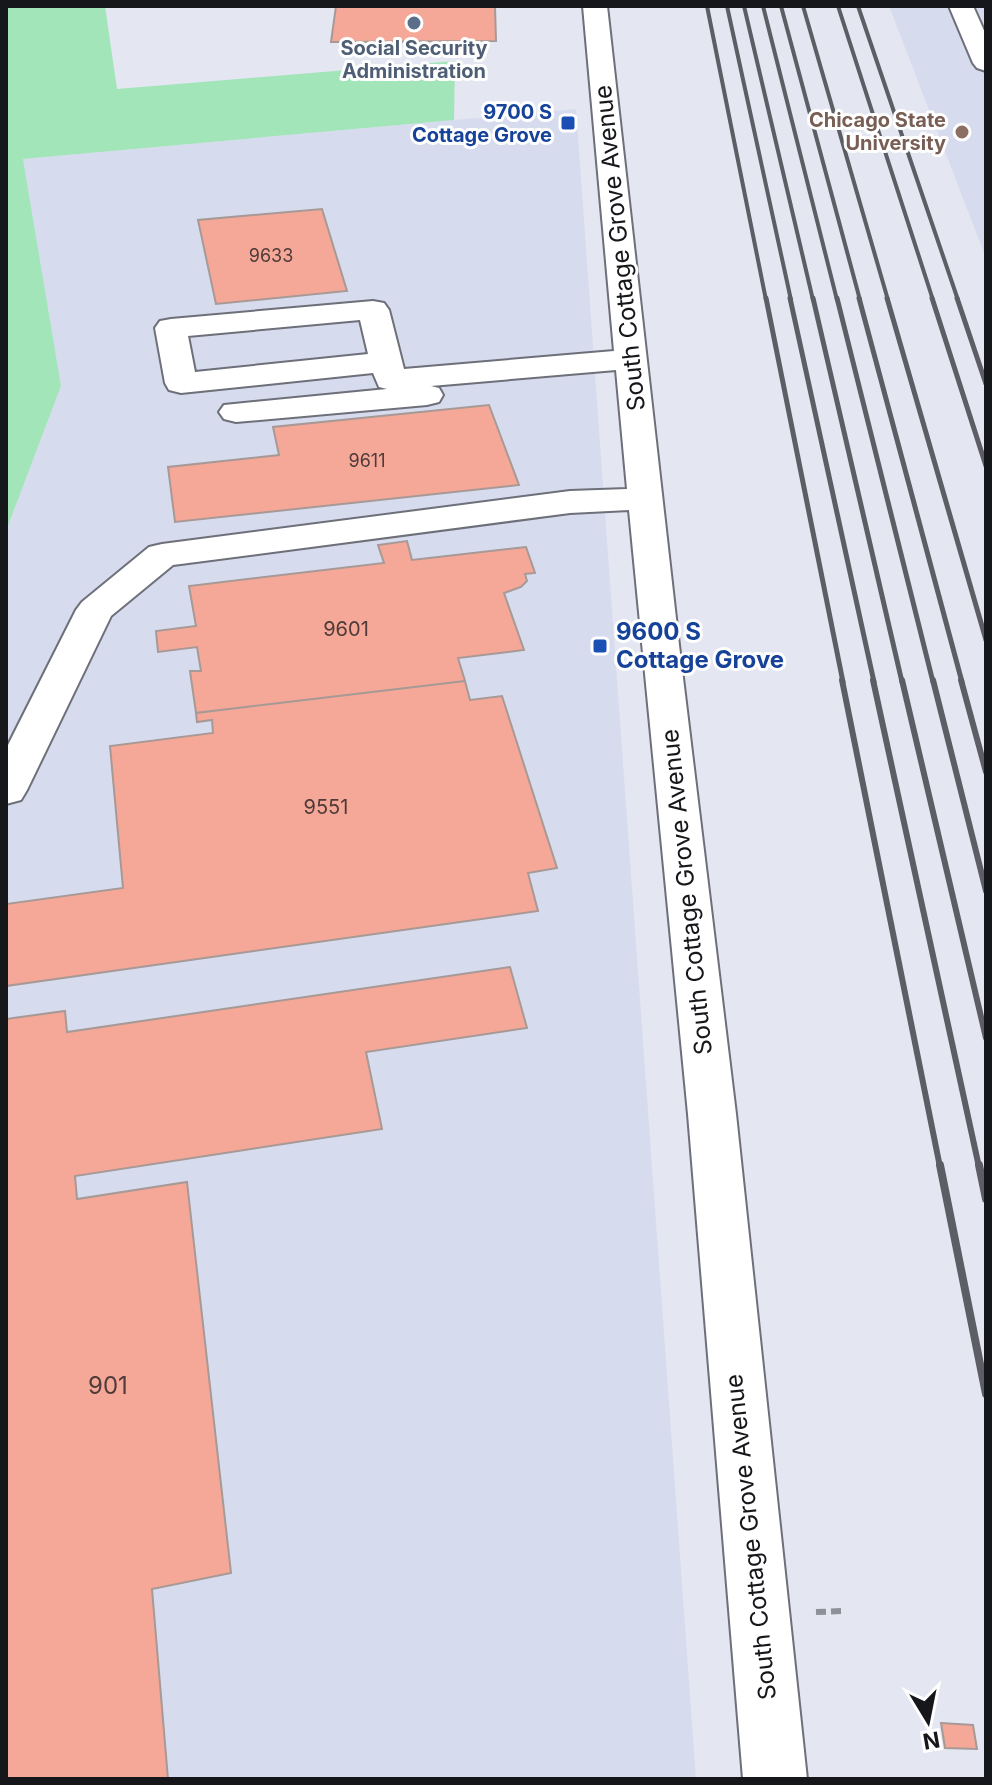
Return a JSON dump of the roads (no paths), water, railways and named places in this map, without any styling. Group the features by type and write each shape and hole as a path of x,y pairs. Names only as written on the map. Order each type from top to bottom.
{"street":[{"name":"South Cottage Grove Avenue","path":"595,6 710,1101 775,1779"},
{"path":"961,6 986,63"},
{"path":"386,362 181,383 171,328 373,310 391,380 632,373"},
{"path":"236,412 487,391 632,373"},
{"path":"6,790 95,610 162,555 570,502 645,499"}],"railway":[{"path":"707,6 766,300"},
{"path":"727,6 791,300"},
{"path":"744,6 813,300"},
{"path":"763,6 837,300"},
{"path":"781,6 860,300"},
{"path":"803,6 888,300"},
{"path":"838,6 933,300"},
{"path":"858,6 958,300"},
{"path":"766,298 843,682"},
{"path":"790,298 874,682"},
{"path":"813,298 902,682"},
{"path":"837,298 933,682"},
{"path":"859,298 962,682"},
{"path":"887,298 986,640"},
{"path":"932,298 986,466"},
{"path":"957,298 986,384"},
{"path":"842,680 940,1167"},
{"path":"873,680 979,1167"},
{"path":"902,680 986,1038"},
{"path":"933,680 986,891"},
{"path":"961,680 986,772"},
{"path":"940,1165 986,1394"},
{"path":"979,1165 986,1199"}],"place":[{"name":"Social Security Administration","path":"414,23"},
{"name":"9700 S Cottage Grove","path":"568,123"},
{"name":"Chicago State University","path":"962,132"},
{"name":"9600 S Cottage Grove","path":"600,646"}]}
